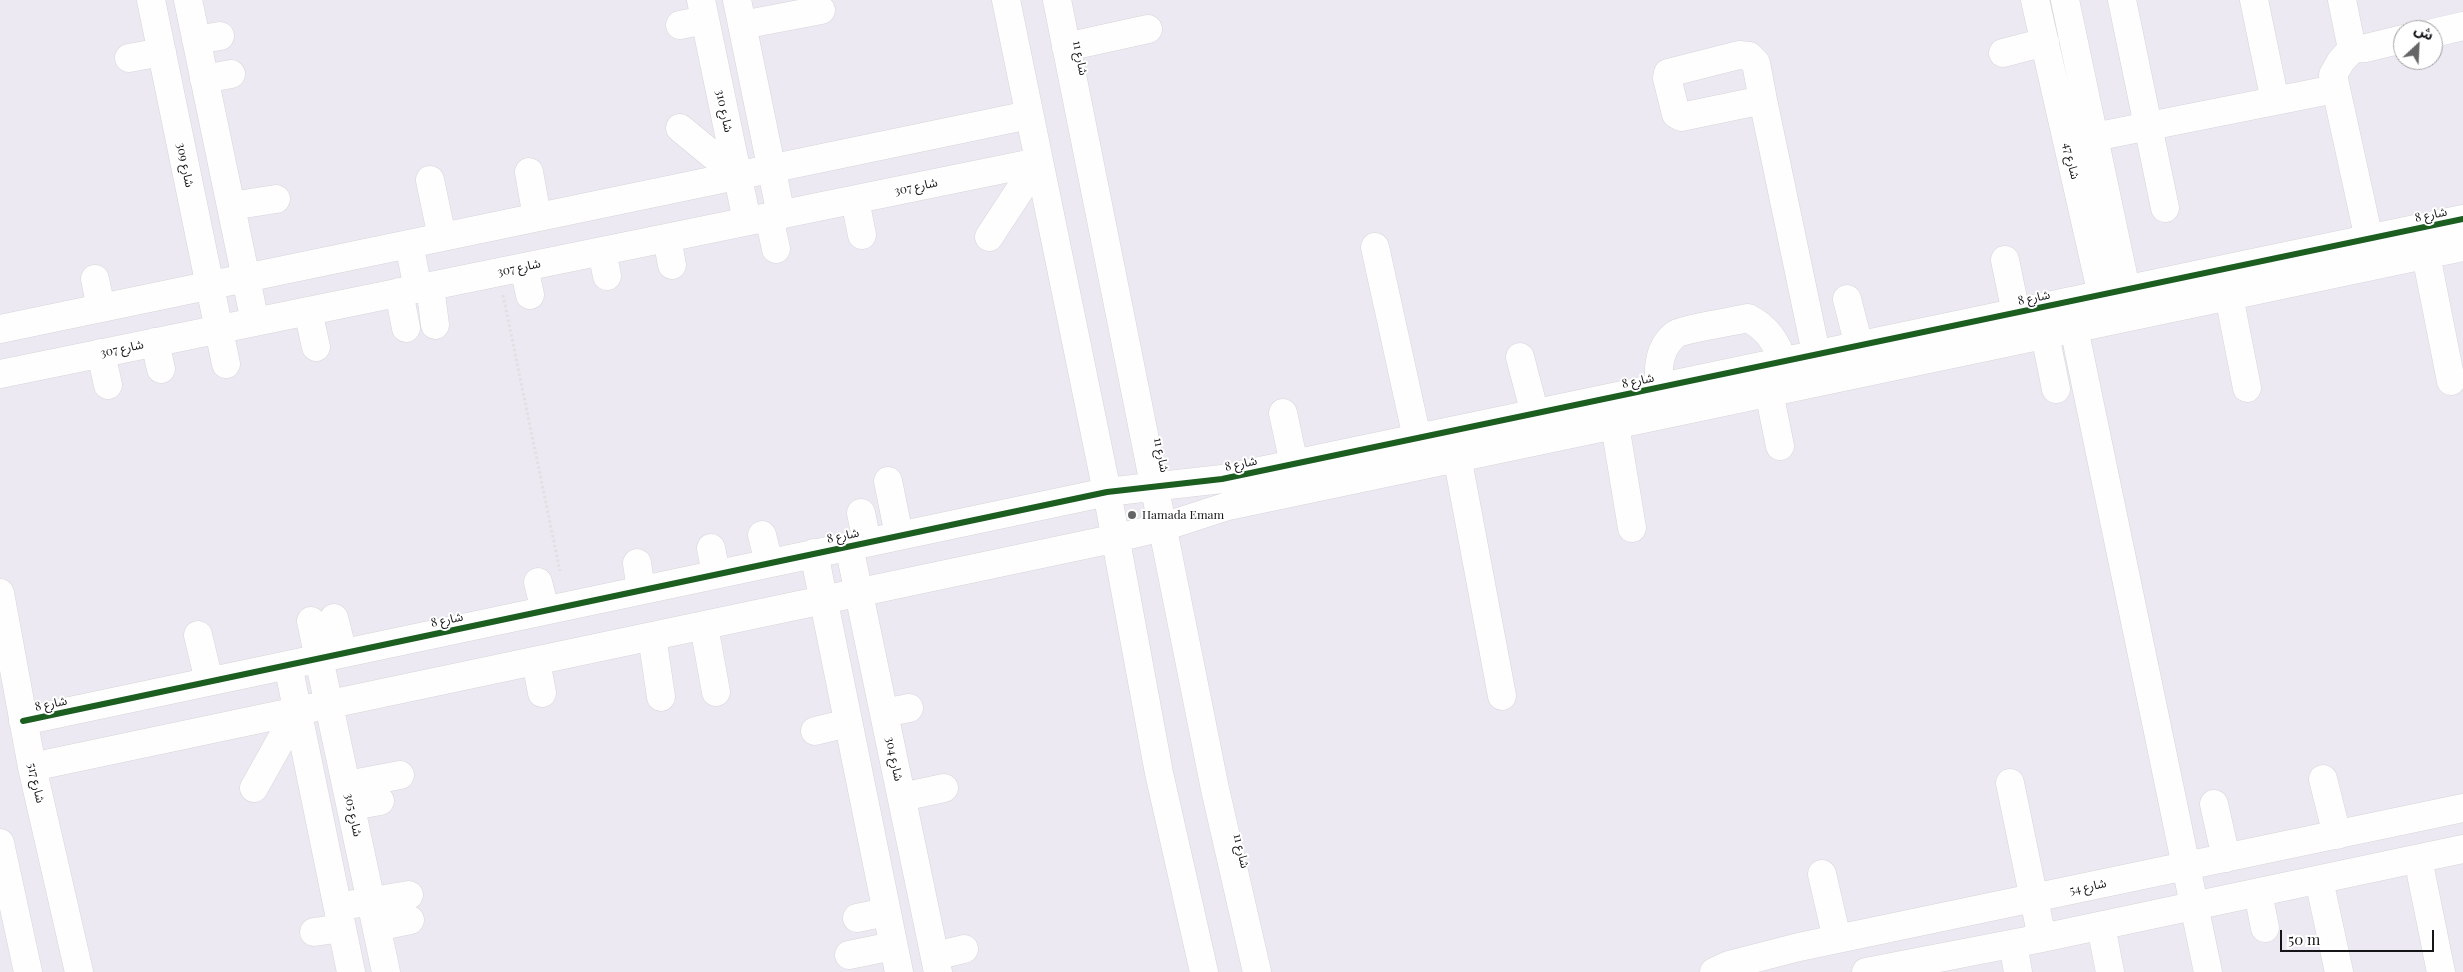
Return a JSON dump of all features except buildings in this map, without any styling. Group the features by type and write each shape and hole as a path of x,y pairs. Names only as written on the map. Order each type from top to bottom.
{"street":[{"name":"شارع 309","path":"151,0 226,364"},
{"path":"188,0 208,38 204,79 255,322"},
{"path":"1006,0 1107,492 1158,772 1204,972"},
{"name":"شارع 11","path":"1057,0 1215,789 1257,972"},
{"name":"شارع 47","path":"2035,0 2120,319"},
{"name":"شارع 47","path":"2065,0 2094,137 2114,293"},
{"path":"2122,0 2165,208"},
{"path":"2254,0 2275,101"},
{"path":"2342,0 2352,49"},
{"path":"776,249 766,218 772,168 739,12 821,10"},
{"name":"شارع 310","path":"695,15 737,175 766,218"},
{"path":"2443,30 2463,26"},
{"path":"1066,47 1148,29"},
{"path":"2369,239 2333,75 2341,61 2352,49 2366,48 2393,41"},
{"path":"2003,52 2045,42"},
{"path":"129,58 162,52"},
{"path":"204,79 231,74"},
{"path":"2094,137 2335,89"},
{"path":"1763,100 1822,381"},
{"path":"0,328 1029,115"},
{"path":"680,128 737,175"},
{"path":"989,237 1038,162"},
{"name":"شارع 307","path":"0,374 511,270 604,264 667,238 1038,162"},
{"path":"529,172 537,217"},
{"path":"430,180 442,237"},
{"path":"231,206 276,199"},
{"path":"855,200 862,235"},
{"name":"شارع 8","path":"23,721 1107,492 1155,485 1222,479 2463,220"},
{"path":"667,238 672,265"},
{"path":"409,244 416,289 436,325"},
{"path":"1375,247 1417,438"},
{"path":"32,767 1116,538 1228,506 2463,247"},
{"path":"2426,255 2451,381"},
{"path":"2005,260 2016,313"},
{"path":"511,270 530,295"},
{"path":"95,278 101,308"},
{"path":"406,328 416,289"},
{"path":"2229,296 2247,388"},
{"path":"1847,299 1859,346"},
{"path":"308,311 316,347"},
{"path":"1660,387 1658,373 1660,358 1666,345 1676,334 1748,318 1760,325 1771,335 1778,348 1782,362"},
{"path":"2074,328 2208,972"},
{"path":"2045,335 2056,389"},
{"path":"155,342 161,369"},
{"path":"101,353 108,384"},
{"path":"1520,357 1535,414"},
{"path":"1769,392 1780,446"},
{"path":"1283,413 1294,464"},
{"path":"1615,425 1632,528"},
{"path":"1453,431 1502,696"},
{"path":"888,481 900,535"},
{"name":"شارع 304","path":"861,513 858,544 859,593 896,710 902,798 936,964"},
{"path":"762,535 769,563"},
{"path":"711,548 716,574"},
{"path":"814,553 899,972"},
{"path":"636,563 641,590"},
{"path":"538,582 556,608"},
{"name":"شارع 517","path":"0,593 32,767 79,972"},
{"name":"شارع 305","path":"322,620 332,656 330,704 386,972"},
{"path":"704,626 716,692"},
{"path":"198,635 209,681"},
{"path":"652,636 662,697"},
{"path":"536,661 542,693"},
{"path":"288,665 351,972"},
{"path":"254,788 297,711"},
{"path":"815,731 848,723"},
{"path":"349,796 400,775"},
{"path":"2323,779 2337,835"},
{"path":"2010,784 2042,938"},
{"path":"902,798 944,788"},
{"path":"349,796 380,802"},
{"path":"2214,804 2226,858"},
{"name":"شارع 54","path":"1714,972 1729,965 1765,955 1837,939 2463,808"},
{"path":"0,843 28,972"},
{"path":"1866,972 1911,968 2013,944 2463,849"},
{"path":"2418,859 2441,972"},
{"path":"1822,874 1837,939"},
{"path":"2319,880 2339,972"},
{"path":"2258,892 2265,928"},
{"path":"314,932 339,918 410,907"},
{"path":"857,918 886,912"},
{"path":"2101,926 2110,972"},
{"path":"2013,944 2018,972"},
{"path":"849,955 893,946"},
{"path":"936,964 964,949"}],"path":[{"path":"511,270 556,608"}],"shaded area":[{"path":"0,0 2463,0 2463,972 0,972"}],"cycle path":[{"path":"23,721 1107,492 1222,479 2463,219"}],"place":[{"name":"Hamada Emam","path":"1132,515"}]}
